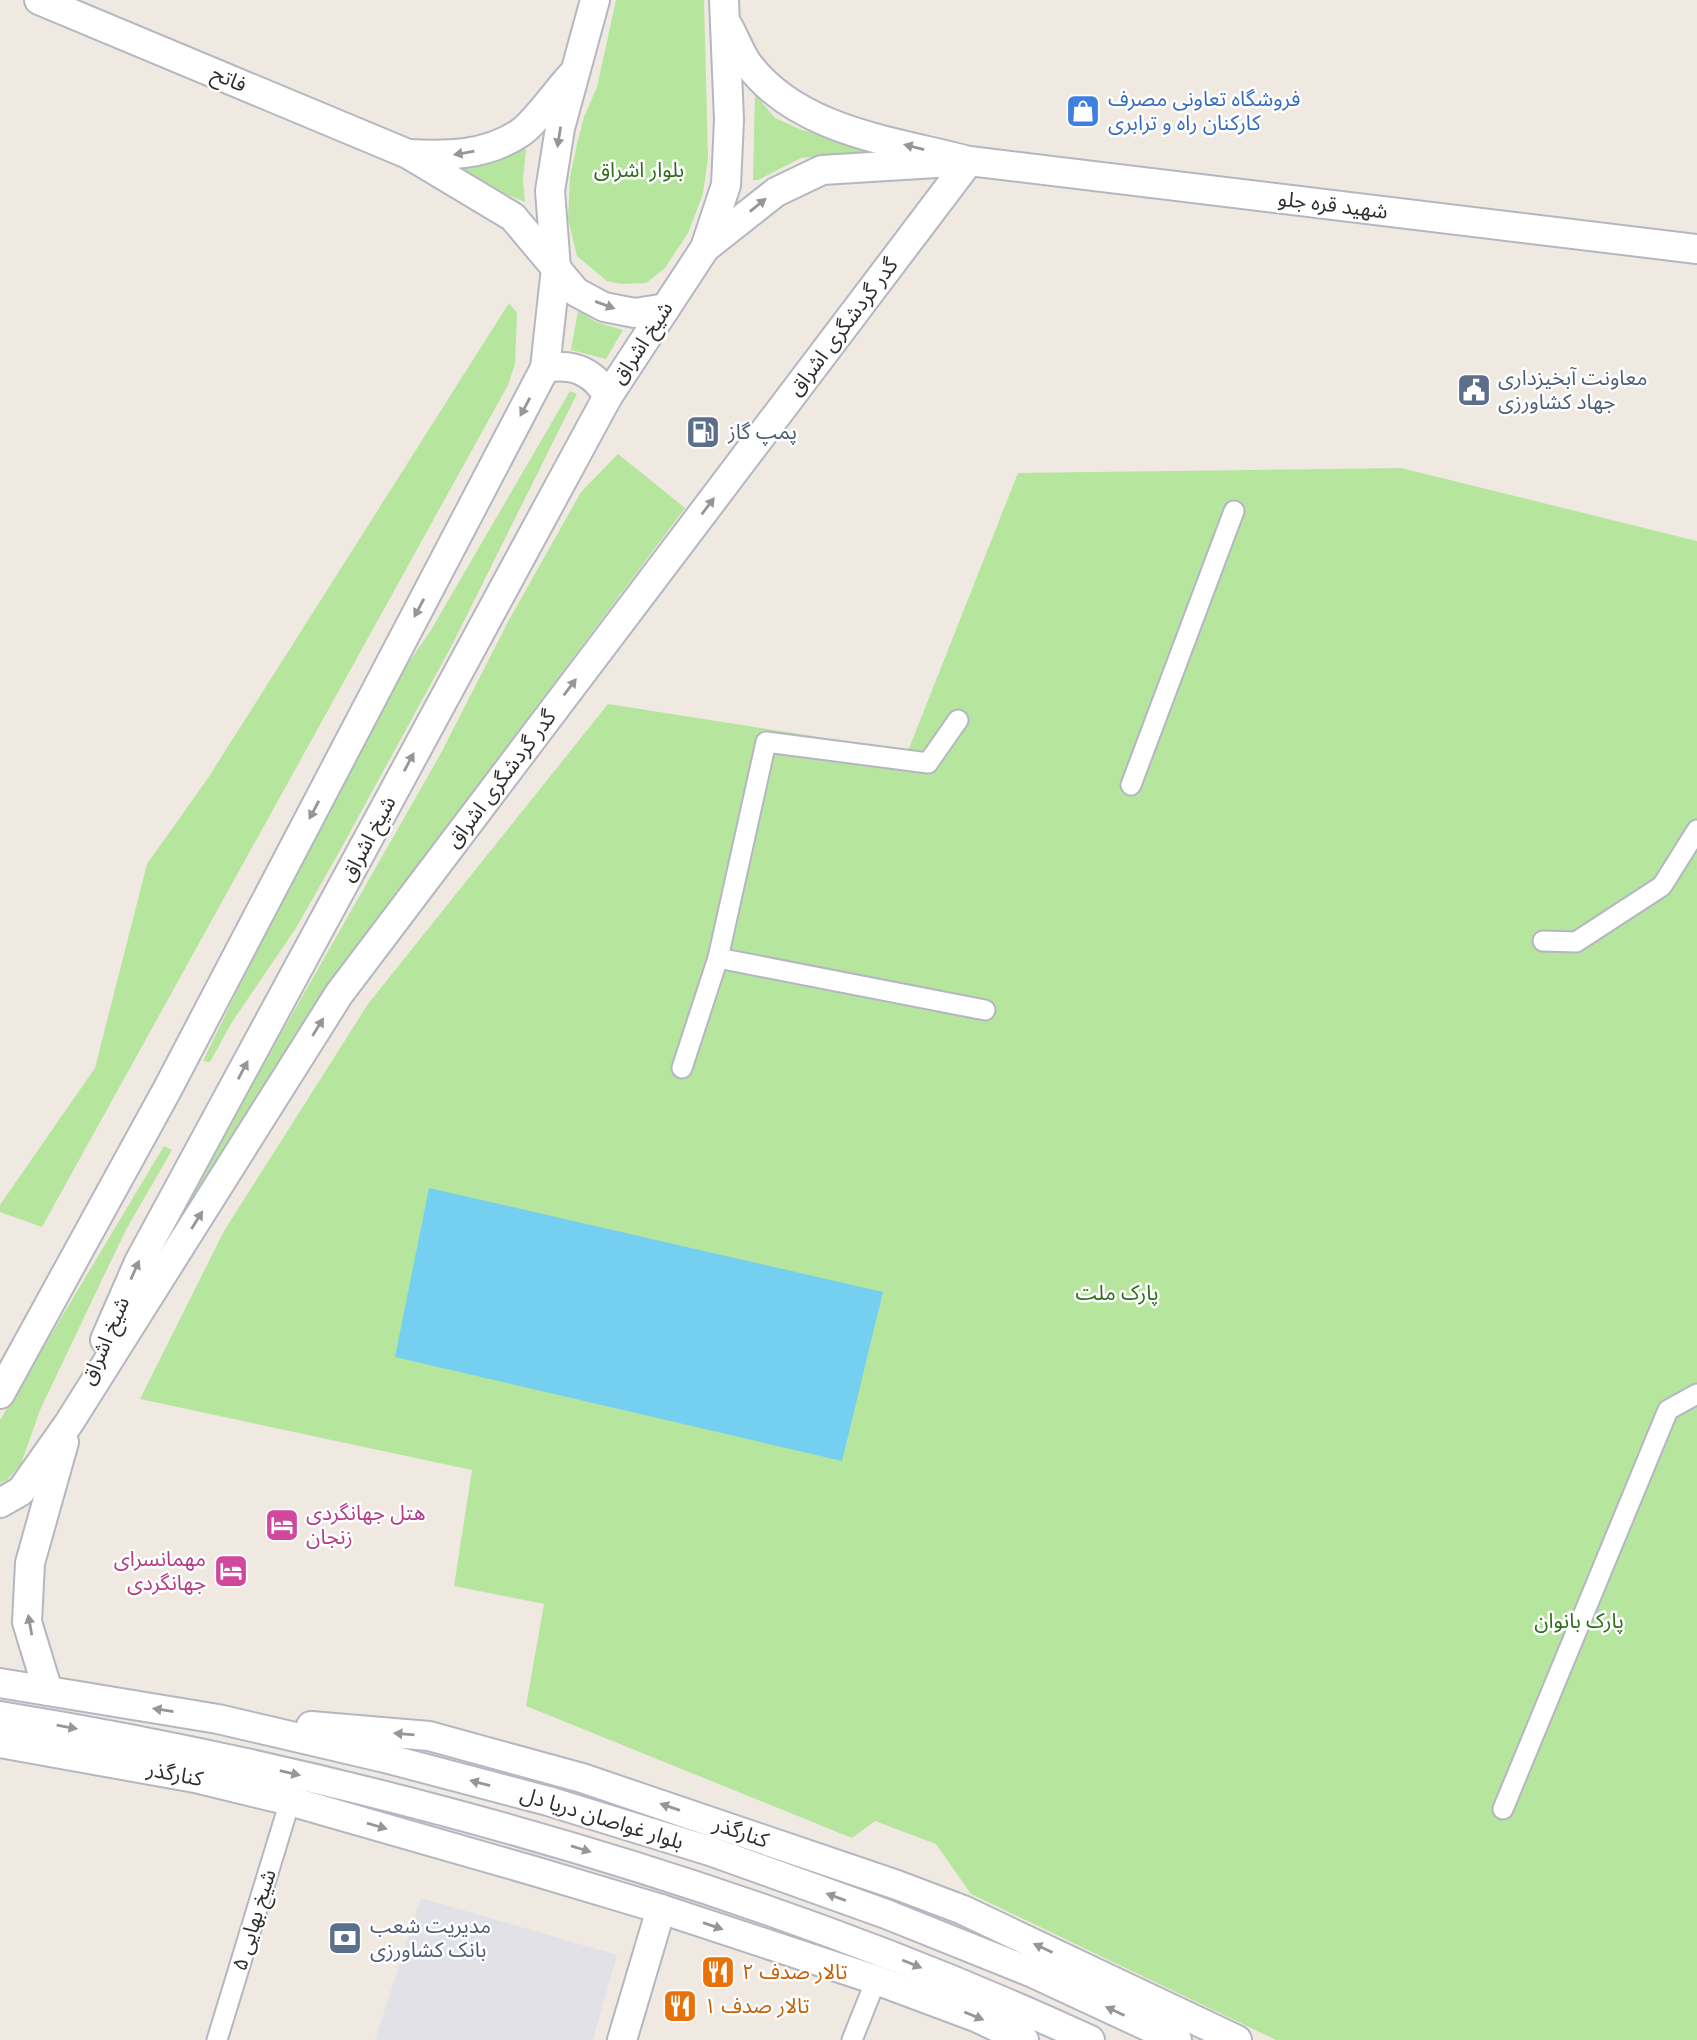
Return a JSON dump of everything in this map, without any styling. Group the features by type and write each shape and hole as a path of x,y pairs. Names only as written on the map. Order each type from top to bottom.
{"main road":[{"path":"0,1394 167,1090 545,369 556,268 550,191 560,128 595,0"},
{"name":"فاتح","path":"44,2 408,153"},
{"path":"724,9 748,63 783,100 828,124 969,161"},
{"name":"شیخ اشراق","path":"48,1691 27,1622 30,1563 69,1423 139,1262 608,396 705,248 726,185 729,120 724,9"},
{"path":"408,153 447,156 485,149 520,133 574,72"},
{"path":"408,153 513,218 576,292 604,307 635,313 666,308"},
{"path":"705,248 776,191 822,170 969,161"},
{"name":"شهید قره جلو","path":"969,161 1697,249"},
{"name":"گدر گردشگری اشراق","path":"69,1423 339,993 969,161"},
{"path":"545,369 575,367 589,373 600,383 608,396"},
{"path":"0,1503 20,1491 69,1423"},
{"name":"بلوار غواصان دریا دل","path":"0,1683 218,1719 385,1758 548,1801 710,1851 886,1914 1034,1973 1177,2040"},
{"name":"بلوار غواصان دریا دل","path":"0,1716 210,1755 376,1793 543,1838 699,1885 860,1943 1019,2007 1082,2038"},
{"name":"کنارگذر","path":"218,1719 429,1736 582,1778 963,1910 1237,2040"},
{"name":"کنارگذر","path":"0,1743 195,1778 290,1801 534,1871 661,1909 876,1980 978,2018 1024,2040"},
{"path":"534,1871 543,1838"},
{"path":"886,1914 897,1885"},
{"path":"622,2040 661,1909"}],"street":[{"path":"1130,785 1234,511"},
{"path":"682,1068 718,958 766,742 928,763 958,720"},
{"path":"1543,941 1576,942 1662,886 1697,830"},
{"path":"718,958 985,1010"},
{"path":"1503,1808 1668,1410 1697,1394"},
{"name":"شیخ بهایی ۵","path":"217,2040 290,1801"},
{"path":"852,2040 876,1980"}],"shaded area":[{"path":"421,1898 617,1955 593,2040 375,2040"}],"green space":[{"name":"بلوار اشراق","path":"616,0 704,0 708,158 703,194 688,233 665,268 646,283 621,284 607,281 577,256 568,219 570,177 577,144 584,117 597,87"},
{"path":"755,94 775,118 802,130 902,155 898,160 834,155 801,158 753,180"},
{"path":"526,149 523,180 525,202 438,166"},
{"path":"509,303 517,313 515,364 508,385 42,1227 0,1212 0,1205 95,1068 147,864 208,778"},
{"path":"578,311 596,322 623,330 606,359 571,350"},
{"path":"570,391 577,394 451,647 343,845 296,928 232,1022 210,1062 203,1061 295,871 409,662 431,630"},
{"path":"618,454 685,508 350,956 121,1327 278,1039 440,755 509,620 581,492"},
{"name":"پارک ملت","path":"1401,468 1697,541 1697,2040 1276,2040 971,1894 936,1844 875,1821 852,1838 526,1706 544,1604 454,1586 472,1470 140,1399 224,1231 368,1004 608,704 908,751 1018,473"},
{"path":"164,1146 172,1150 109,1265 40,1410 21,1464 7,1480 0,1483 0,1420"}],"water":[{"path":"429,1188 883,1292 842,1461 395,1357"}],"place":[{"name":"فروشگاه تعاونی مصرف کارکنان راه و ترابری","path":"1083,111"},
{"name":"معاونت آبخیزداری جهاد کشاورزی","path":"1474,390"},
{"name":"پمپ گاز","path":"703,432"},
{"name":"هتل جهانگردی زنجان","path":"282,1525"},
{"name":"مهمانسرای جهانگردی","path":"231,1571"},
{"name":"مدیریت شعب بانک کشاورزی","path":"345,1938"},
{"name":"تالار صدف ۲","path":"718,1972"},
{"name":"تالار صدف ۱","path":"680,2006"}],"park label":[{"name":"پارک بانوان","path":"1579,1621"}]}
